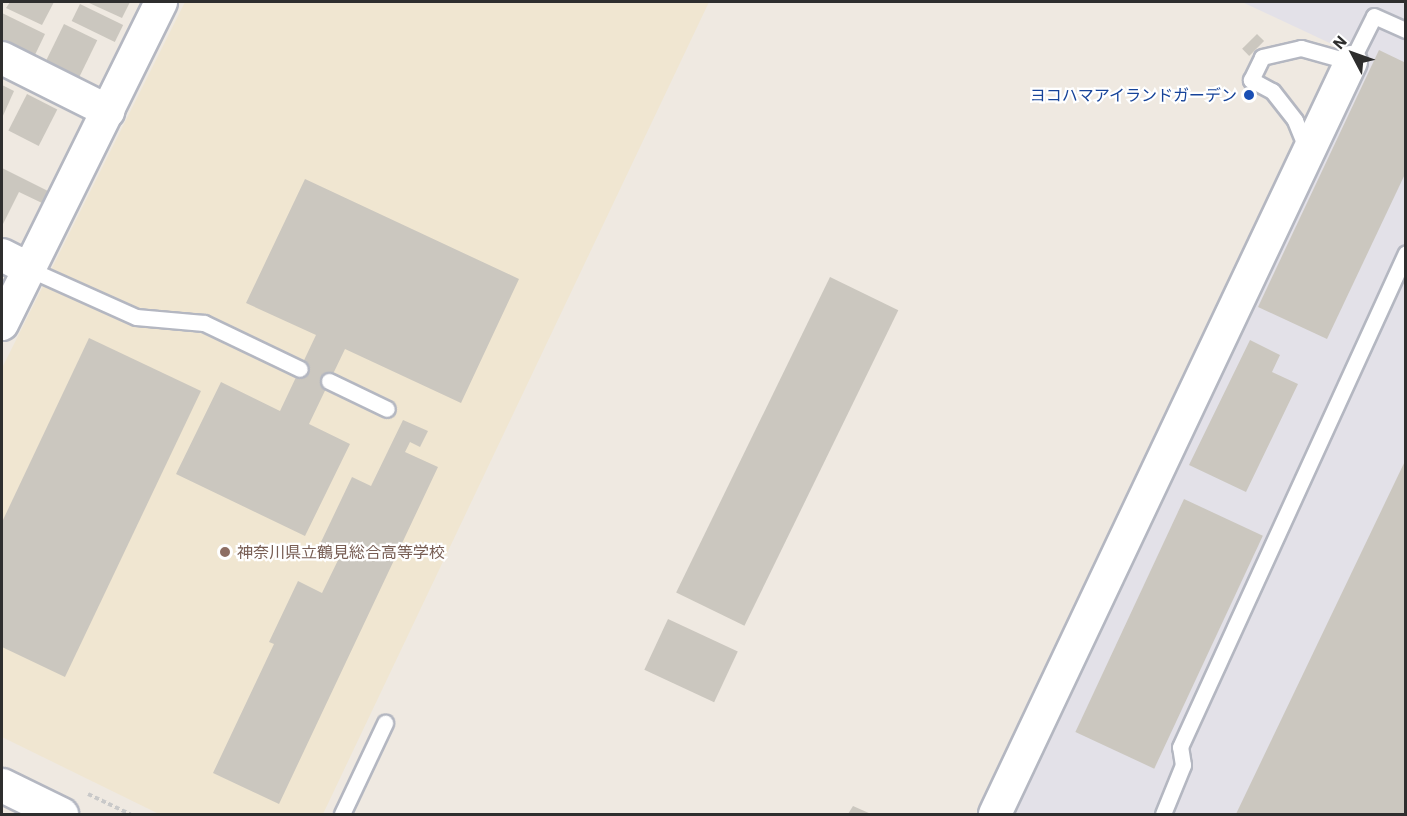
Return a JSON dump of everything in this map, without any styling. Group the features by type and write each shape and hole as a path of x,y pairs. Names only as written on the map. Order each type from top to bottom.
{"street":[{"path":"2,324 161,2"},
{"path":"2,58 108,111"},
{"path":"995,814 1352,62"},
{"path":"2,255 29,269"},
{"path":"2,785 61,814"}],"lane":[{"path":"1308,153 1295,120 1272,91 1251,80 1262,57 1301,48 1352,62 1374,16 1406,30"},
{"path":"1163,814 1184,765 1180,747 1406,253"},
{"path":"29,269 135,317 204,323 300,369"},
{"path":"329,381 387,409"},
{"path":"342,814 384,723"}],"shaded area":[{"name":"神奈川県立鶴見総合高等学校","path":"185,2 709,2 323,814 159,814 2,737 2,368"},
{"path":"1242,2 1405,2 1405,814 1014,814 1368,61"}],"building":[{"path":"10,2 54,2 42,25 6,8"},
{"path":"87,2 130,2 122,18"},
{"path":"80,4 123,25 115,42 72,21"},
{"path":"2,13 45,34 33,59 2,43"},
{"path":"64,24 97,40 77,82 44,65"},
{"path":"1257,34 1264,41 1249,56 1242,49"},
{"path":"1379,50 1406,63 1406,172 1327,339 1258,307"},
{"path":"2,85 14,91 2,118"},
{"path":"27,94 57,109 39,146 8,131"},
{"path":"2,168 48,191 42,203 19,192 2,226"},
{"path":"305,179 519,279 461,403 345,349 309,424 350,444 305,536 176,474 221,382 280,411 316,335 246,303"},
{"path":"830,277 898,310 744,626 676,592"},
{"path":"89,338 201,391 65,677 2,647 2,522"},
{"path":"1250,340 1280,355 1272,372 1298,384 1246,492 1189,465"},
{"path":"403,420 428,431 420,447 410,442 405,452 438,467 279,804 213,773 274,644 269,642 298,581 322,593 342,552 321,542 352,477 371,486"},
{"path":"1406,459 1406,814 1236,814"},
{"path":"1184,499 1263,536 1154,769 1075,732"},
{"path":"668,619 738,652 714,702 644,670"},
{"path":"853,806 871,814 848,814"}],"place":[{"name":"ヨコハマアイランドガーデン","path":"1249,95"},
{"name":"神奈川県立鶴見総合高等学校","path":"225,552"}]}
